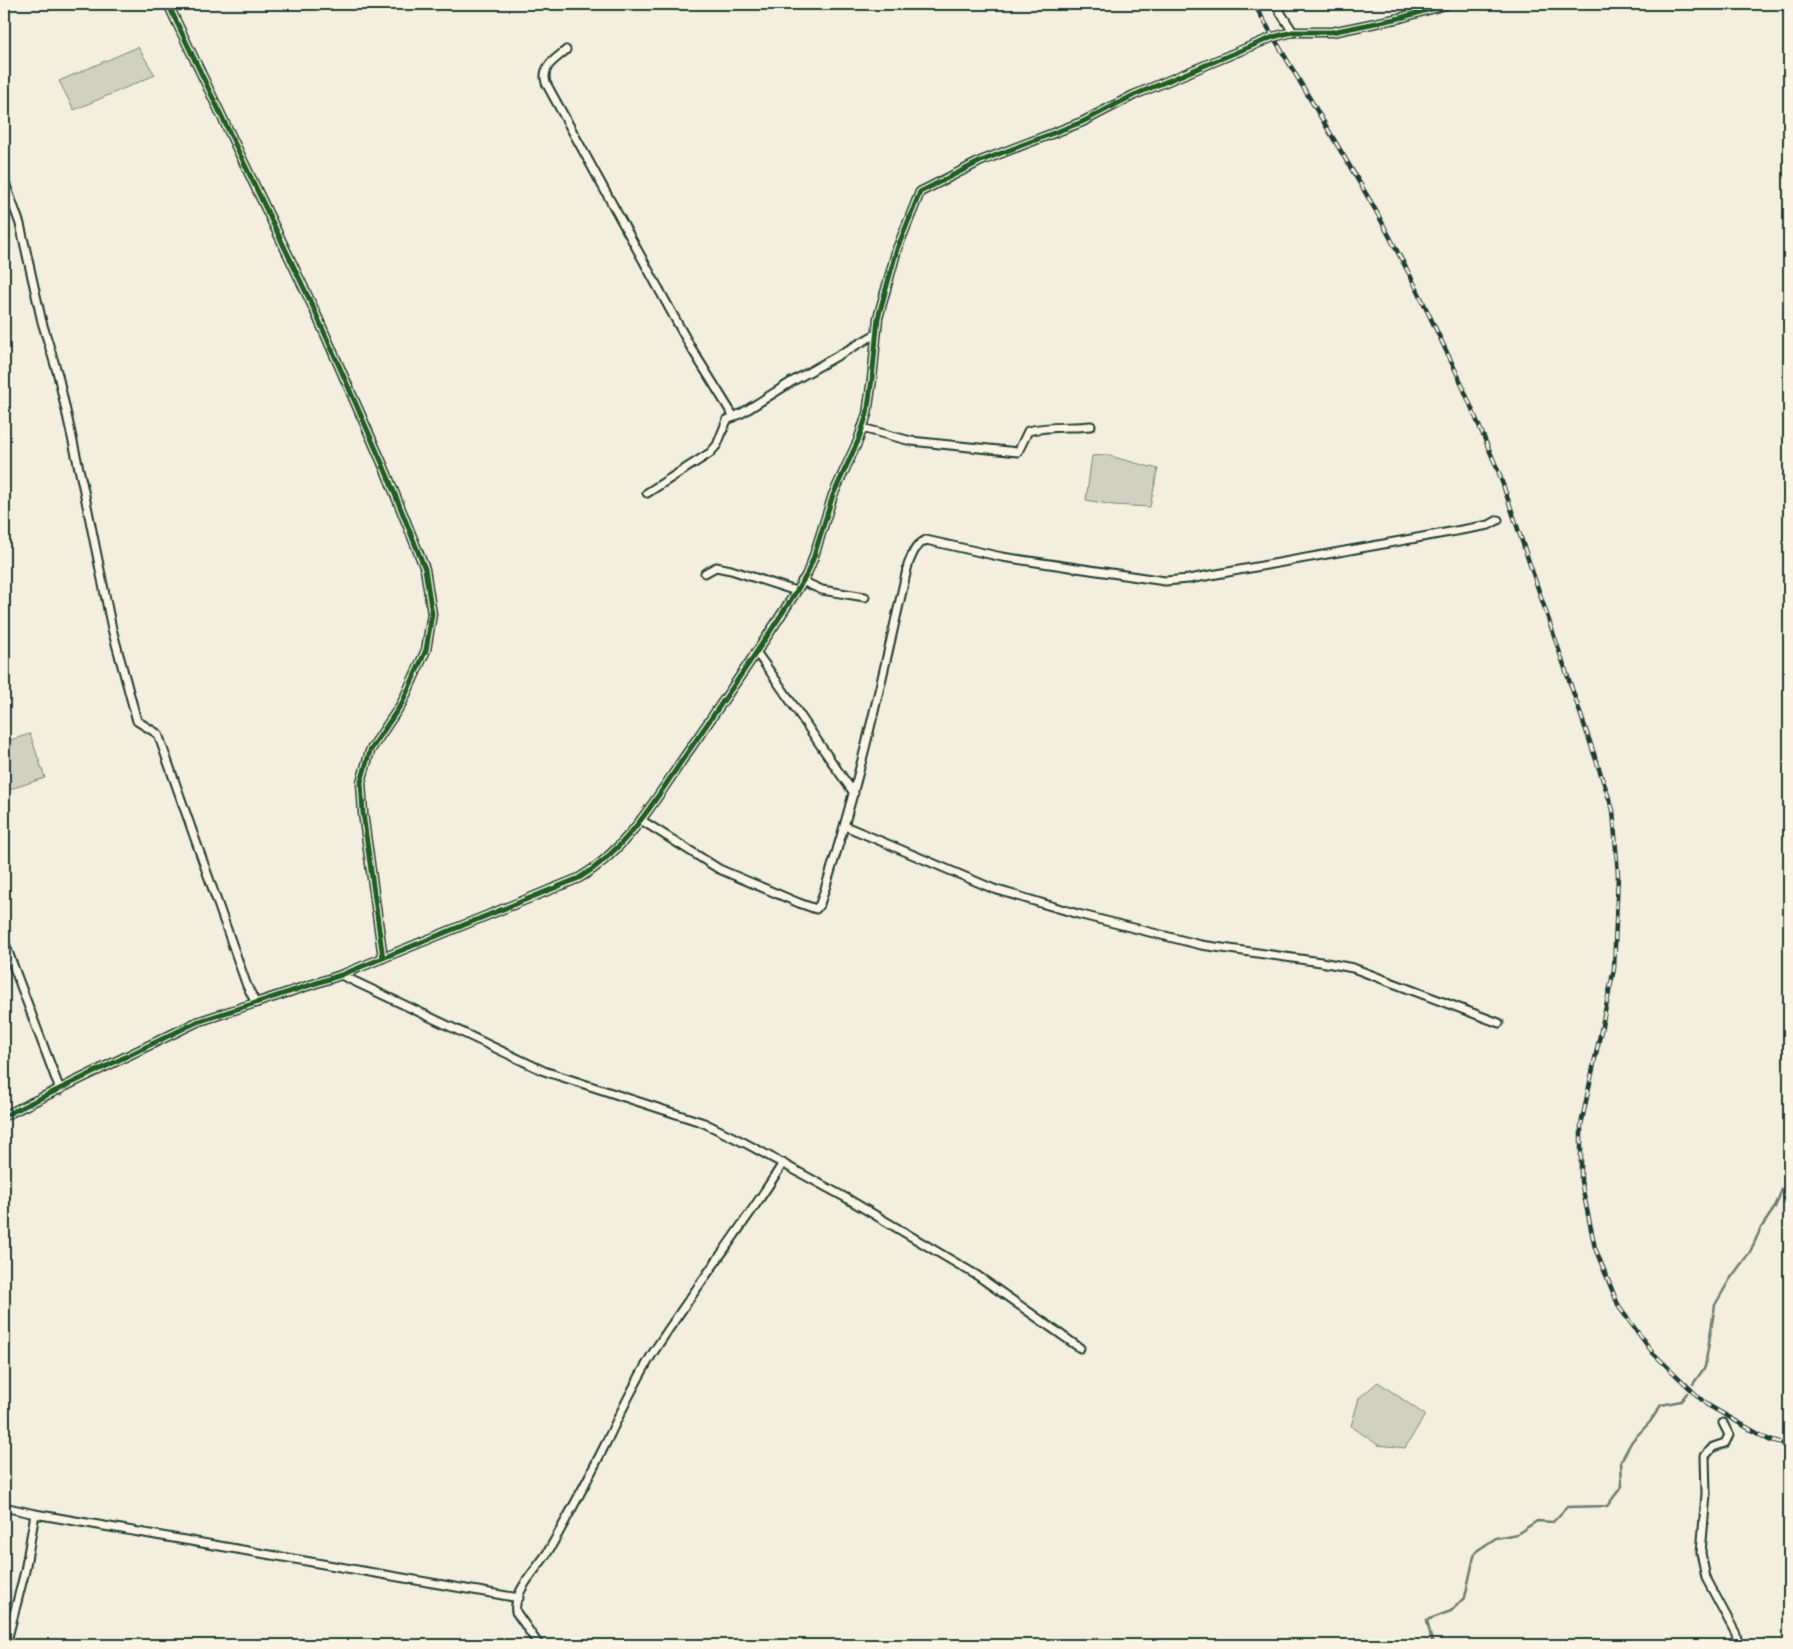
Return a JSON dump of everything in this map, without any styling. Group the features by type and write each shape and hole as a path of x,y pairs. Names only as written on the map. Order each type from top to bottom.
{"street":[{"path":"168,4 313,306 386,472 426,570 432,614 426,650 402,704 370,751 361,782 363,813 383,958"},
{"path":"1275,4 1293,32"},
{"path":"4,1116 197,1022 341,975 579,878 595,869 611,855 641,820 756,652 796,591 813,559 834,495 867,414 878,318 897,249 918,196 926,188 981,161 1082,122 1134,95 1273,37 1293,32 1332,32 1400,18 1448,4"},
{"path":"566,50 546,68 544,73 546,83 690,346 734,417"},
{"path":"4,180 20,224 42,322 58,375 84,490 112,629 138,721 158,734 248,986 256,1003"},
{"path":"647,493 710,453 717,445 727,420 876,334"},
{"path":"862,428 911,441 1018,452 1028,431 1043,427 1091,426"},
{"path":"641,820 719,869 816,909 820,904 854,793 908,565 919,543 926,540 1002,558 1165,582 1490,525 1498,520"},
{"path":"705,573 716,567 796,591"},
{"path":"802,581 822,590 865,598"},
{"path":"756,652 785,691 827,756 854,793"},
{"path":"845,826 994,888 1078,914 1201,945 1353,968 1499,1022"},
{"path":"4,941 60,1090"},
{"path":"341,975 544,1071 704,1123 848,1199 978,1276 1080,1348"},
{"path":"538,1645 516,1612 515,1607 527,1582 548,1553 606,1443 625,1402 652,1356 722,1252 754,1209 783,1163"},
{"path":"1723,1423 1729,1435 1724,1443 1713,1447 1705,1456 1706,1494 1701,1553 1706,1578 1736,1634 1738,1645"},
{"path":"4,1507 519,1598"},
{"path":"6,1645 25,1570 35,1514"}],"shaded area":[{"path":"138,47 155,75 74,110 59,81"},
{"path":"1106,455 1158,469 1150,507 1113,505 1086,500 1092,456"},
{"path":"30,734 45,778 4,791 4,742"},
{"path":"1378,1382 1425,1415 1405,1448 1378,1445 1351,1426 1359,1398"}],"waterway":[{"path":"1693,1384 1705,1367 1715,1305 1730,1279 1750,1252 1761,1228 1775,1207 1789,1172"},
{"path":"1430,1645 1432,1642 1427,1620 1451,1611 1465,1597 1475,1552 1496,1538 1517,1534 1537,1521 1553,1522 1567,1507 1607,1506 1622,1486 1621,1461 1632,1441 1650,1422 1661,1405 1681,1401 1687,1393"}],"railway":[{"path":"1254,4 1375,209 1415,285 1459,378 1499,473 1613,810 1618,875 1614,969 1581,1125 1581,1181 1595,1248 1619,1307 1653,1353 1706,1404 1769,1440 1789,1446"}],"cycle path":[{"path":"168,4 313,307 386,472 425,569 432,614 426,650 402,703 370,751 361,782 363,813 383,958"},
{"path":"4,1116 197,1022 341,975 579,878 613,852 655,801 806,576 833,495 858,441 867,414 878,318 897,249 920,192 981,161 1082,122 1134,95 1273,37 1293,32 1332,32 1400,18 1448,4"}]}
